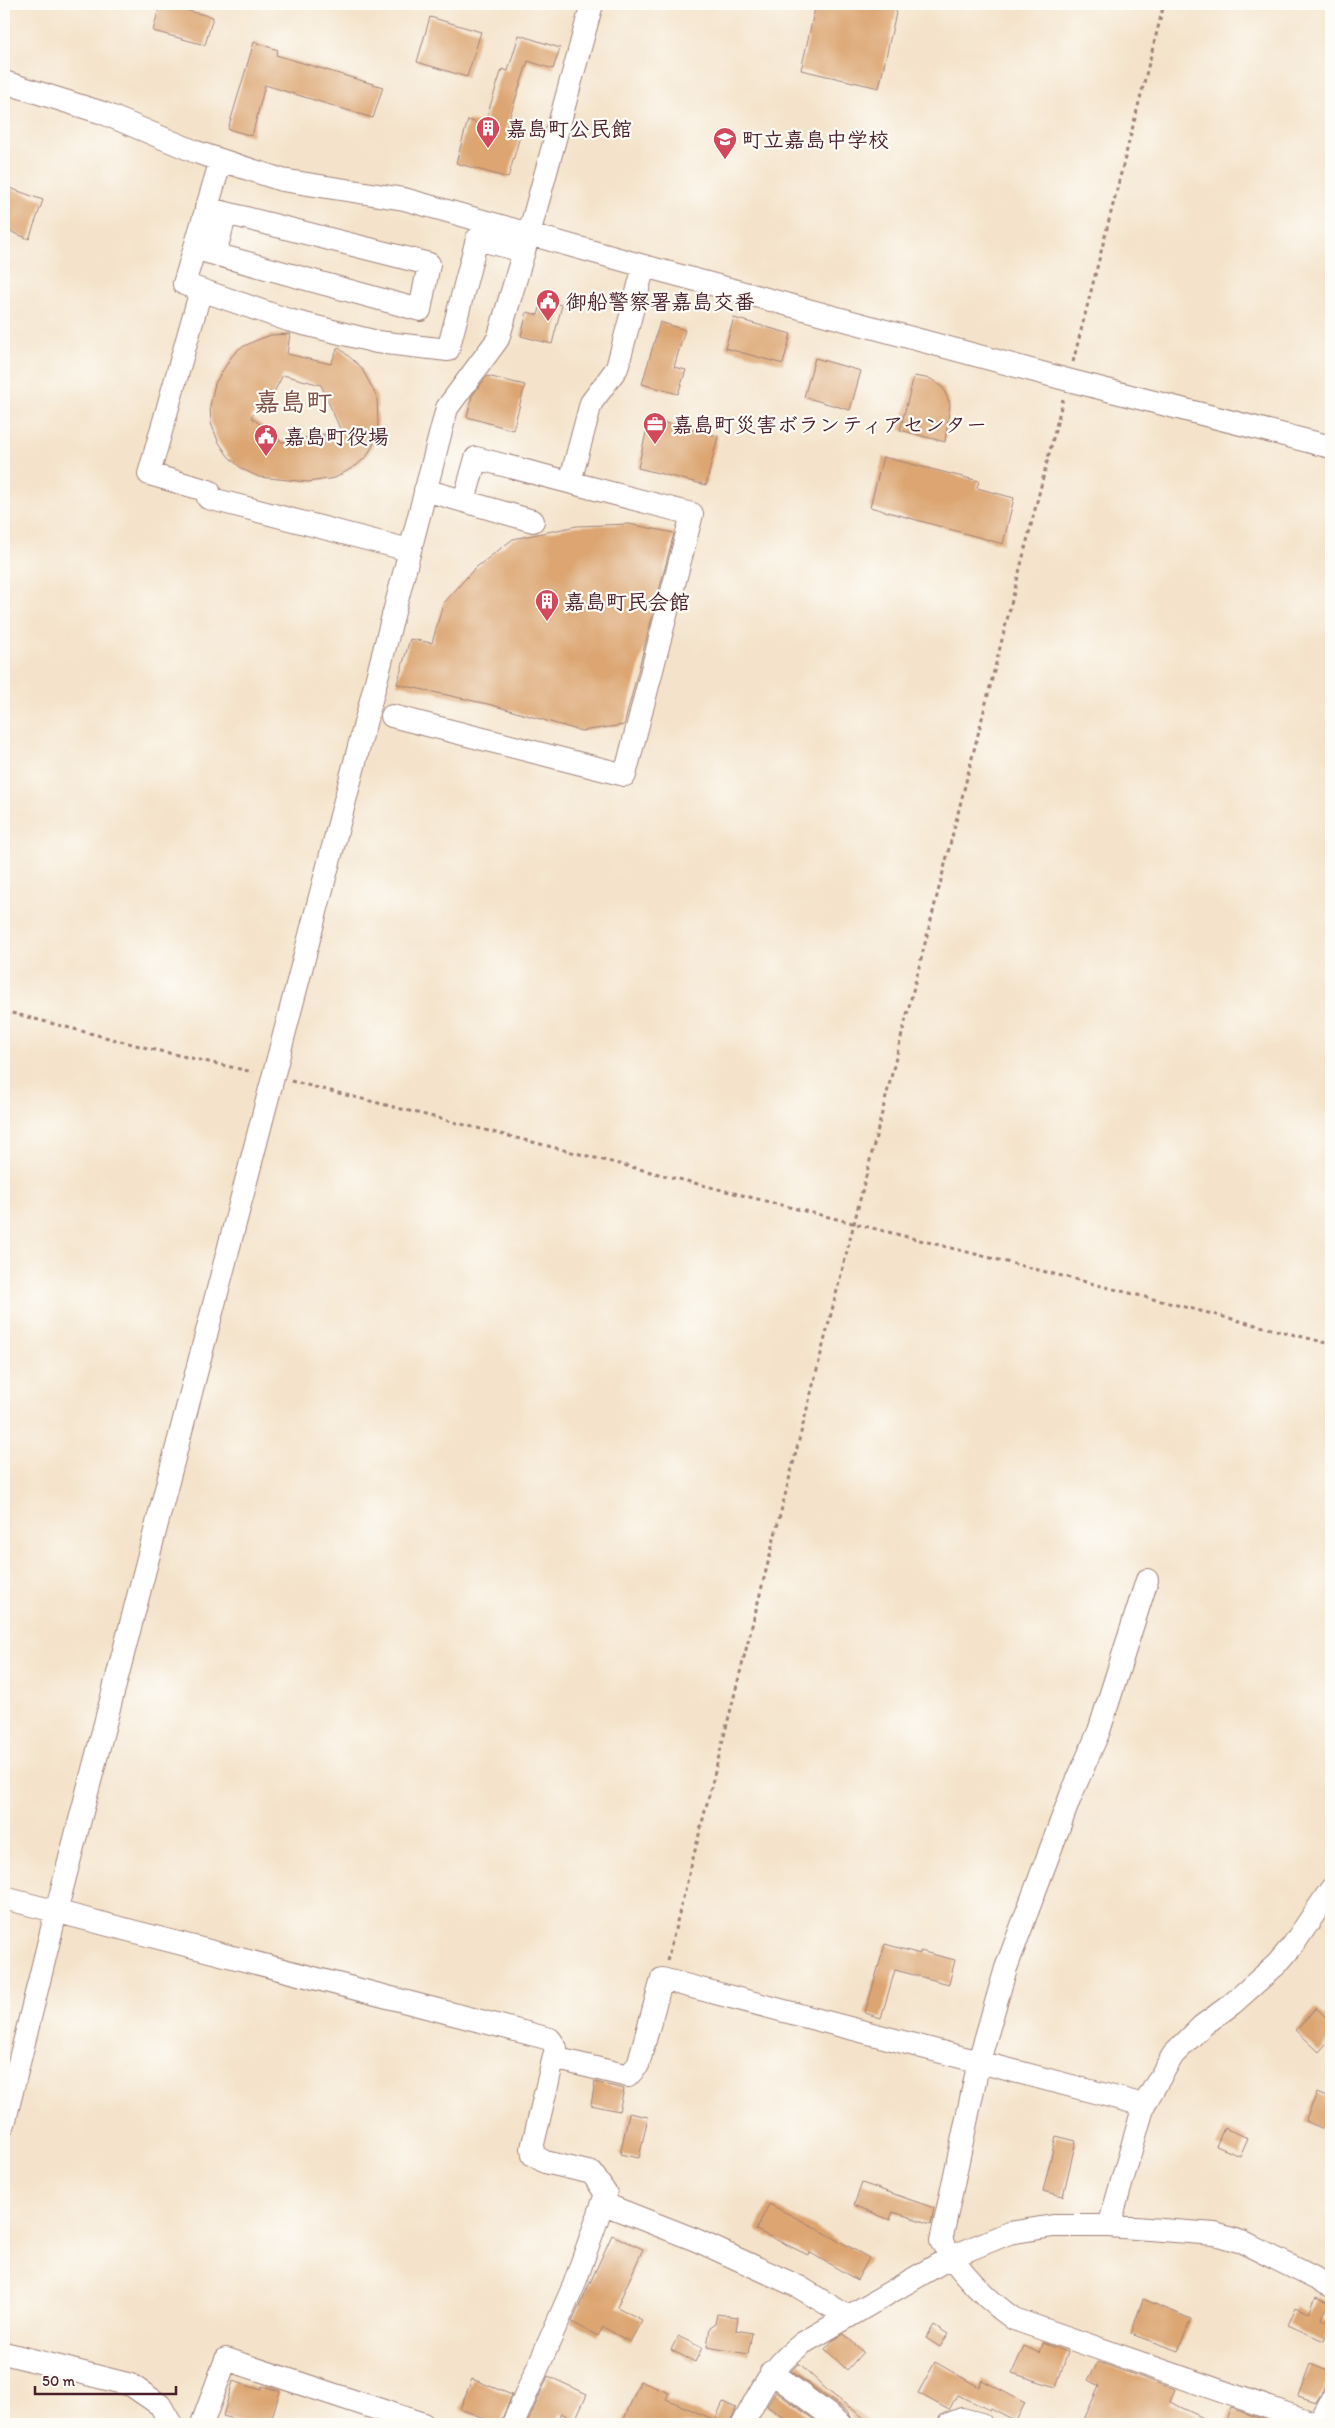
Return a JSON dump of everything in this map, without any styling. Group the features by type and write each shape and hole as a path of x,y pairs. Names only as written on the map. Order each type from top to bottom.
{"street":[{"path":"4,2124 56,1912 446,408 498,339 592,4"},
{"path":"4,82 103,113 196,152 282,180 404,199 526,243"},
{"path":"221,160 216,211 205,252 184,284 288,320 377,342 448,350 477,238 526,243 644,266 1068,380 1331,446"},
{"path":"216,211 429,264 420,310"},
{"path":"205,252 420,310 457,318"},
{"path":"570,482 591,403 617,368 644,266"},
{"path":"201,290 149,474 209,491 208,498 409,550"},
{"path":"392,716 625,775 692,514 476,458 464,501"},
{"path":"425,490 533,520"},
{"path":"1147,1580 1099,1731 1071,1795 1006,1968 979,2061 942,2241 951,2257 993,2304 1014,2319 1318,2424 1331,2401"},
{"path":"1109,2226 1144,2105 1173,2056 1202,2026 1232,2004 1277,1964 1293,1945 1331,1889"},
{"path":"4,1898 550,2039 556,2048 532,2148 533,2155 545,2162 592,2173 606,2194 574,2285 513,2424"},
{"path":"554,2058 628,2076 638,2065 662,1980 1144,2105"},
{"path":"604,2204 696,2240 799,2286 847,2316"},
{"path":"743,2424 771,2372 783,2358 803,2343 951,2257 1009,2234 1053,2226 1109,2226 1215,2234 1242,2242 1331,2286"},
{"path":"4,2353 131,2385 160,2405 171,2424"},
{"path":"202,2424 226,2359 423,2424"},
{"path":"771,2372 841,2424"},
{"path":"949,2424 962,2419 981,2424"}],"path":[{"path":"662,1980 1164,4"},
{"path":"4,1011 151,1049 272,1076 1331,1344"}],"building":[{"path":"160,4 213,17 205,45 153,31"},
{"path":"816,4 898,4 879,88 801,70"},
{"path":"430,17 481,32 467,77 417,62"},
{"path":"519,35 560,48 553,69 528,61 505,131 520,136 508,178 456,163 468,120 484,125 502,69 508,71"},
{"path":"254,42 278,50 276,55 383,87 373,118 265,85 252,136 228,129"},
{"path":"4,186 43,200 29,239 4,229"},
{"path":"542,301 562,305 552,344 521,336 527,312 538,315"},
{"path":"734,318 791,334 783,364 725,348"},
{"path":"660,322 685,330 674,367 686,370 678,394 642,384"},
{"path":"290,334 287,354 331,364 338,347 361,367 377,397 378,424 373,445 367,456 357,465 335,478 308,482 259,477 242,469 228,456 218,441 211,423 210,406 215,383 232,356 240,348 271,335","holes":["283,375 321,385 341,431 282,442 251,417 273,394"]},
{"path":"815,358 861,371 850,410 804,397"},
{"path":"487,376 525,385 513,430 467,417 472,396"},
{"path":"914,376 931,379 943,388 950,404 945,442 900,430"},
{"path":"649,419 718,436 706,485 638,468"},
{"path":"883,457 979,481 977,488 1014,498 1003,544 870,507"},
{"name":"嘉島町民会館","path":"629,524 674,533 624,725 581,731 492,705 397,684 410,639 432,643 443,604 474,569 513,539 577,526"},
{"path":"885,1944 920,1954 920,1951 955,1960 949,1984 895,1970 881,2018 865,2013"},
{"path":"1316,2008 1331,2022 1331,2038 1319,2052 1296,2030"},
{"path":"595,2082 624,2089 619,2111 591,2105"},
{"path":"1317,2093 1331,2099 1331,2132 1305,2121"},
{"path":"629,2113 648,2117 639,2158 620,2154"},
{"path":"1224,2128 1248,2138 1240,2156 1216,2146"},
{"path":"1056,2136 1076,2141 1063,2196 1043,2191"},
{"path":"862,2183 934,2208 931,2224 893,2212 890,2220 854,2205"},
{"path":"769,2204 869,2258 857,2280 809,2252 808,2255 756,2230"},
{"path":"612,2235 643,2249 617,2307 642,2320 630,2342 603,2327 598,2336 572,2322"},
{"path":"1316,2297 1329,2303 1322,2319 1331,2323 1331,2326 1324,2341 1288,2325 1296,2307 1309,2313"},
{"path":"1143,2299 1191,2319 1178,2351 1131,2334"},
{"path":"717,2314 738,2317 736,2330 752,2333 748,2354 707,2347 710,2327 715,2324"},
{"path":"934,2325 948,2334 940,2347 926,2338"},
{"path":"844,2334 863,2352 847,2370 825,2349 832,2341"},
{"path":"678,2336 702,2348 695,2362 671,2350"},
{"path":"1043,2343 1068,2352 1056,2387 1012,2373 1024,2346 1040,2353"},
{"path":"935,2362 979,2387 982,2380 1025,2403 1016,2421 991,2408 990,2410 957,2395 949,2410 918,2393"},
{"path":"1098,2362 1175,2389 1170,2402 1216,2424 1082,2424 1099,2386 1088,2380"},
{"path":"799,2363 828,2391 868,2421 866,2424 854,2424 849,2413 791,2371"},
{"path":"1310,2364 1330,2372 1323,2391 1316,2402 1298,2396"},
{"path":"548,2376 587,2394 575,2420 561,2413 555,2424 527,2424"},
{"path":"472,2379 512,2395 500,2424 460,2409"},
{"path":"233,2381 261,2390 262,2386 280,2391 270,2424 251,2424 223,2416"},
{"path":"640,2381 669,2393 666,2399 715,2420 723,2402 736,2408 730,2424 622,2424"},
{"path":"776,2392 817,2422 816,2424 792,2424 767,2406"},
{"path":"1231,2408 1270,2422 1276,2424 1224,2424"}],"place":[{"name":"嘉島町公民館","path":"488,149"},
{"name":"町立嘉島中学校","path":"725,160"},
{"name":"御船警察署嘉島交番","path":"548,322"},
{"name":"嘉島町災害ボランティアセンター","path":"655,445"},
{"name":"嘉島町役場","path":"266,457"},
{"name":"嘉島町民会館","path":"547,622"}],"district":[{"name":"嘉島町","path":"293,402"}]}
